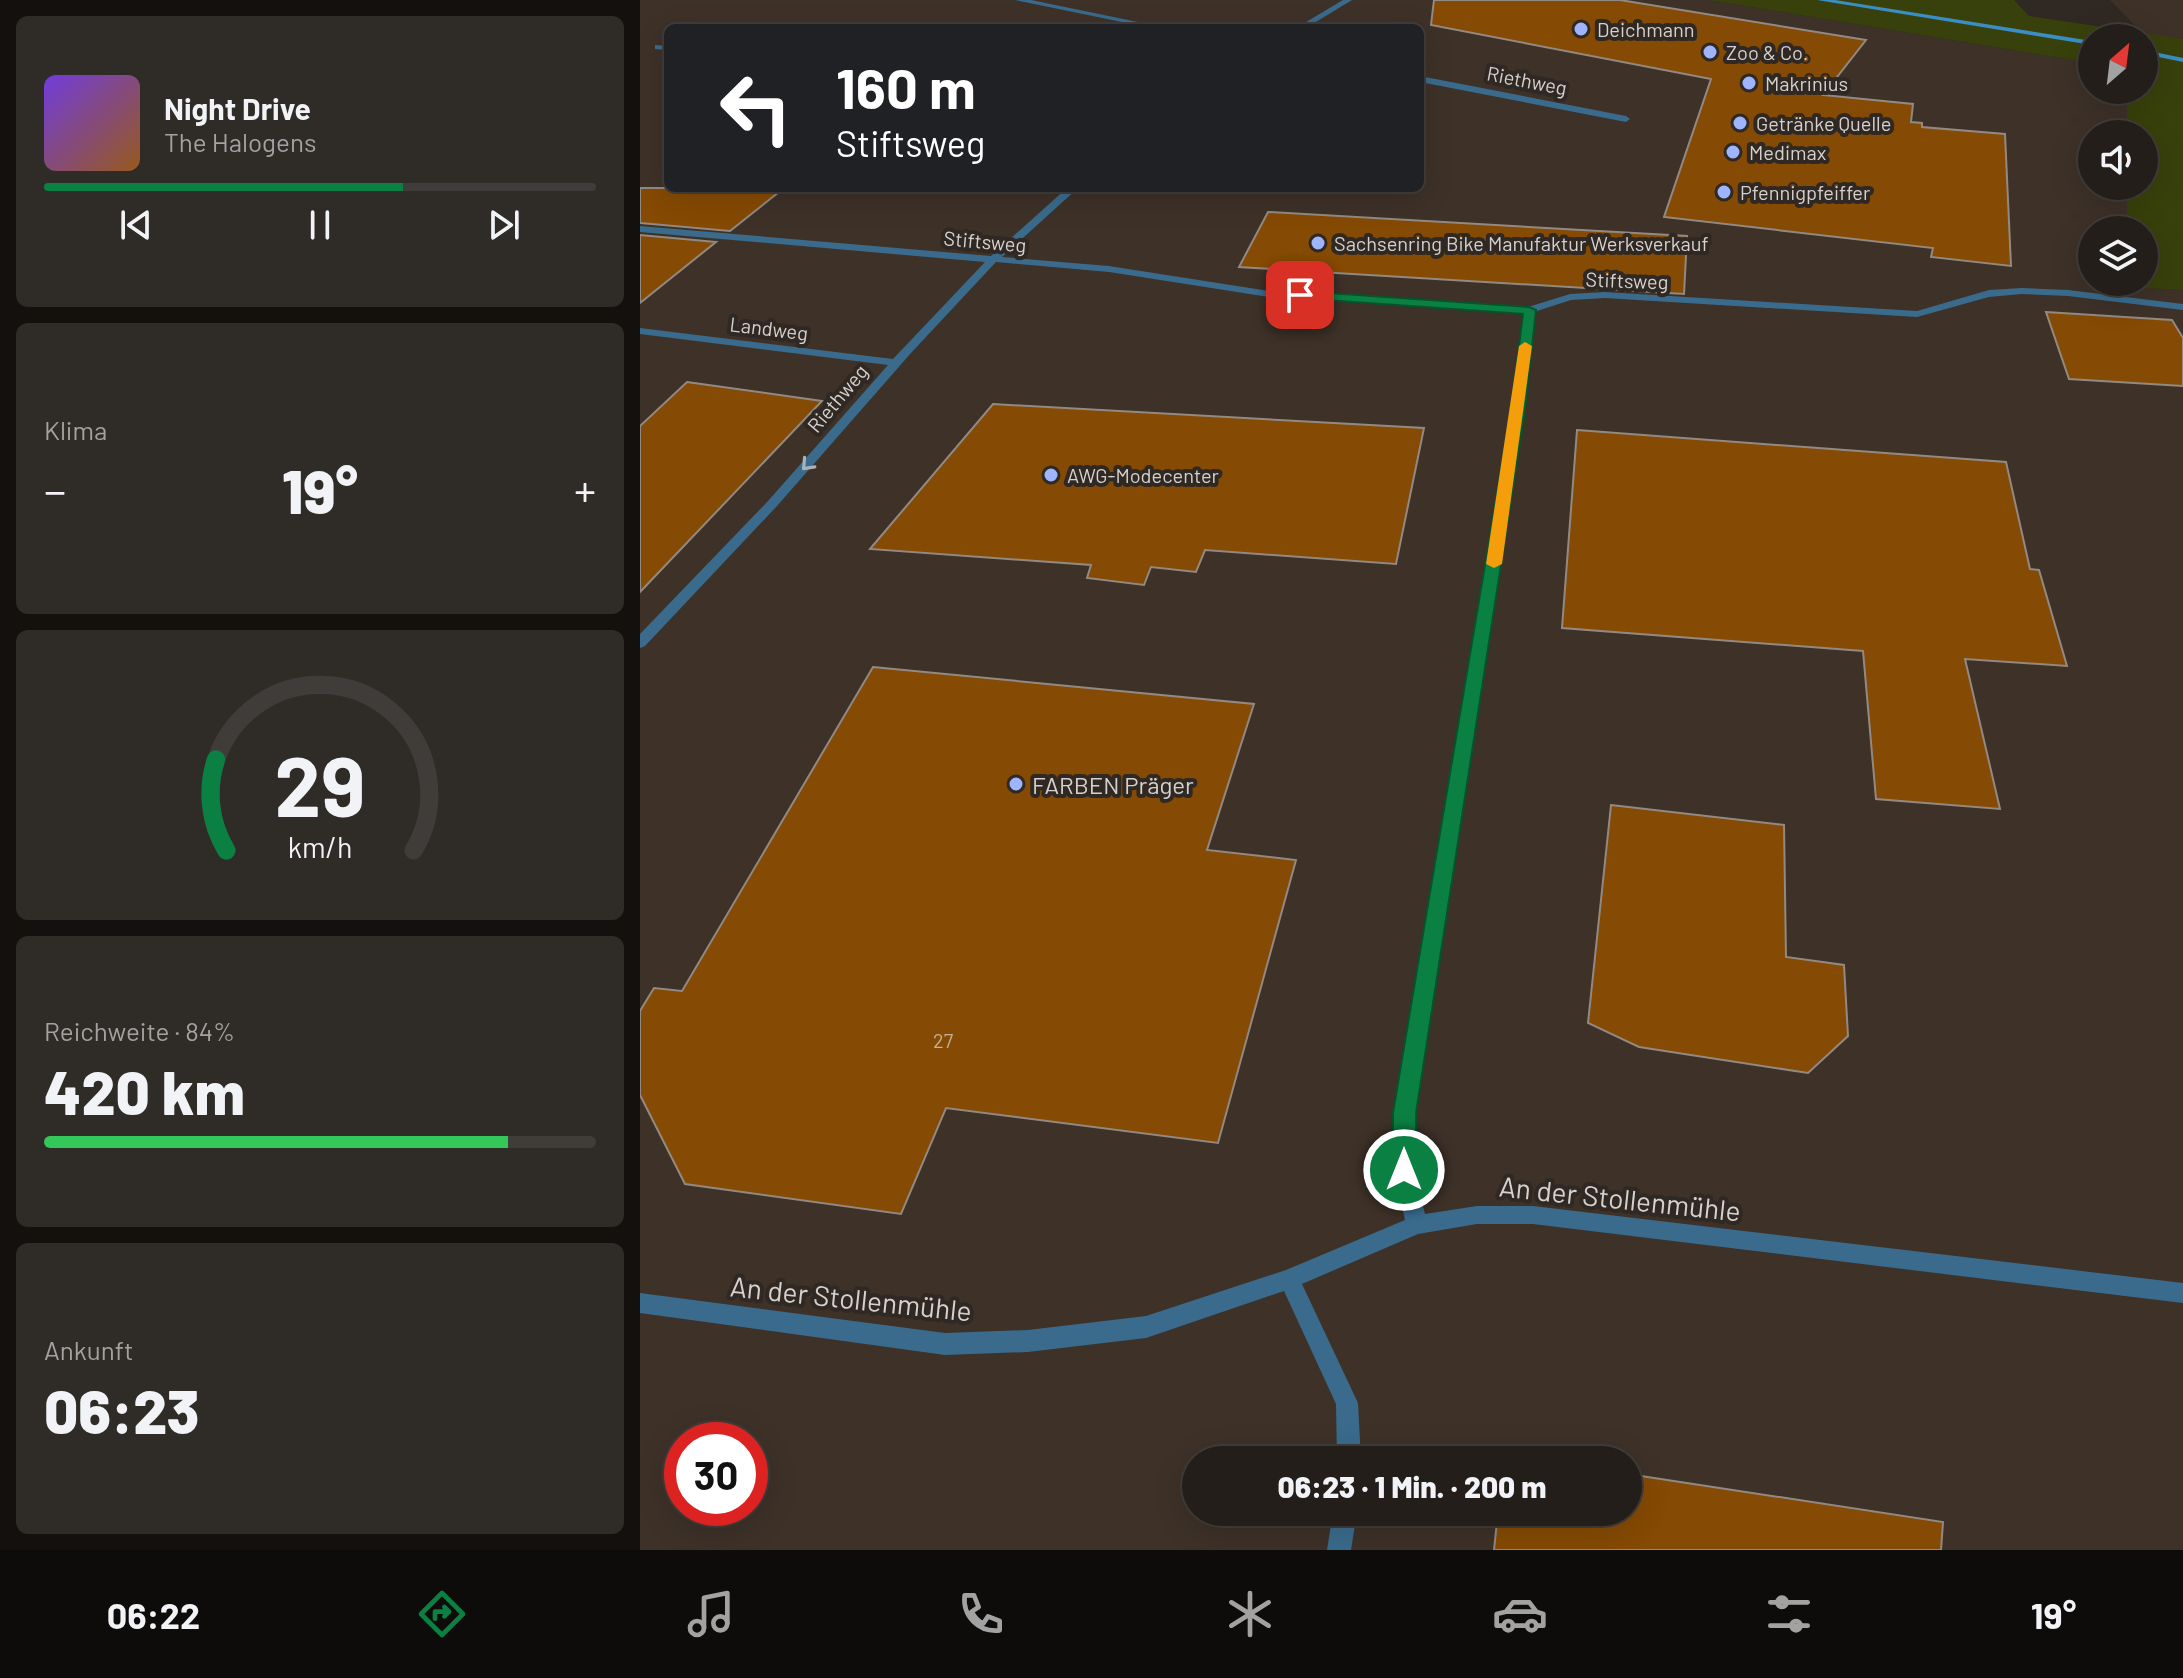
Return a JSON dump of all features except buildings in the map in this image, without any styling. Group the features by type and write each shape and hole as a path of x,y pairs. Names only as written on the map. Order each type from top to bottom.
{"main road":[{"path":"1821,0 2078,41"},
{"path":"2158,55 2183,60"}],"street":[{"path":"1019,0 1142,24"},
{"path":"1307,24 1348,0"},
{"name":"Riethweg","path":"1424,80 1626,119"},
{"name":"Riethweg","path":"640,643 815,456 893,362 1036,217 1068,192"},
{"name":"Stiftsweg","path":"640,229 1109,269 1269,294 1529,310 1570,297 1605,295 1917,314 1939,311 1996,292 2024,290 2183,307"},
{"path":"1417,1225 1404,1170 1405,1113 1516,426 1529,310"},
{"name":"Landweg","path":"640,331 893,362"},
{"name":"An der Stollenmühle","path":"640,1303 945,1344 1014,1342 1146,1327 1289,1279 1417,1225 1477,1215 1533,1215 2183,1293"},
{"path":"1289,1279 1347,1403 1349,1446"},
{"path":"1339,1550 1343,1526"}],"shaded area":[{"path":"640,0 1709,0 2078,61 2078,104 2127,104 2127,120 2078,120 2078,200 2127,200 2127,216 2078,216 2078,296 2158,296 2158,289 2183,290 2183,1550 640,1550"},
{"path":"2110,0 2183,0 2183,39 2158,36 2158,24 2133,24"}],"green space":[{"path":"1709,0 2014,0 2029,16 2083,24 2078,24 2078,61"},
{"path":"2158,35 2183,39 2183,290 2158,289 2158,216 2127,216 2127,200 2158,200 2158,120 2127,120 2127,104 2158,104"}],"slow traffic":[{"path":"1494,564 1525,346"}],"place":[{"name":"Deichmann","path":"1581,29"},
{"name":"Zoo & Co.","path":"1710,52"},
{"name":"Makrinius","path":"1749,83"},
{"name":"Getränke Quelle","path":"1740,123"},
{"name":"Medimax","path":"1733,152"},
{"name":"Pfennigpfeiffer","path":"1724,192"},
{"name":"Sachsenring Bike Manufaktur Werksverkauf","path":"1318,243"},
{"name":"AWG-Modecenter","path":"1051,475"},
{"name":"FARBEN Präger","path":"1016,784"}],"route":[{"path":"1300,295 1529,310 1518,410 1405,1113 1404,1170"}]}
